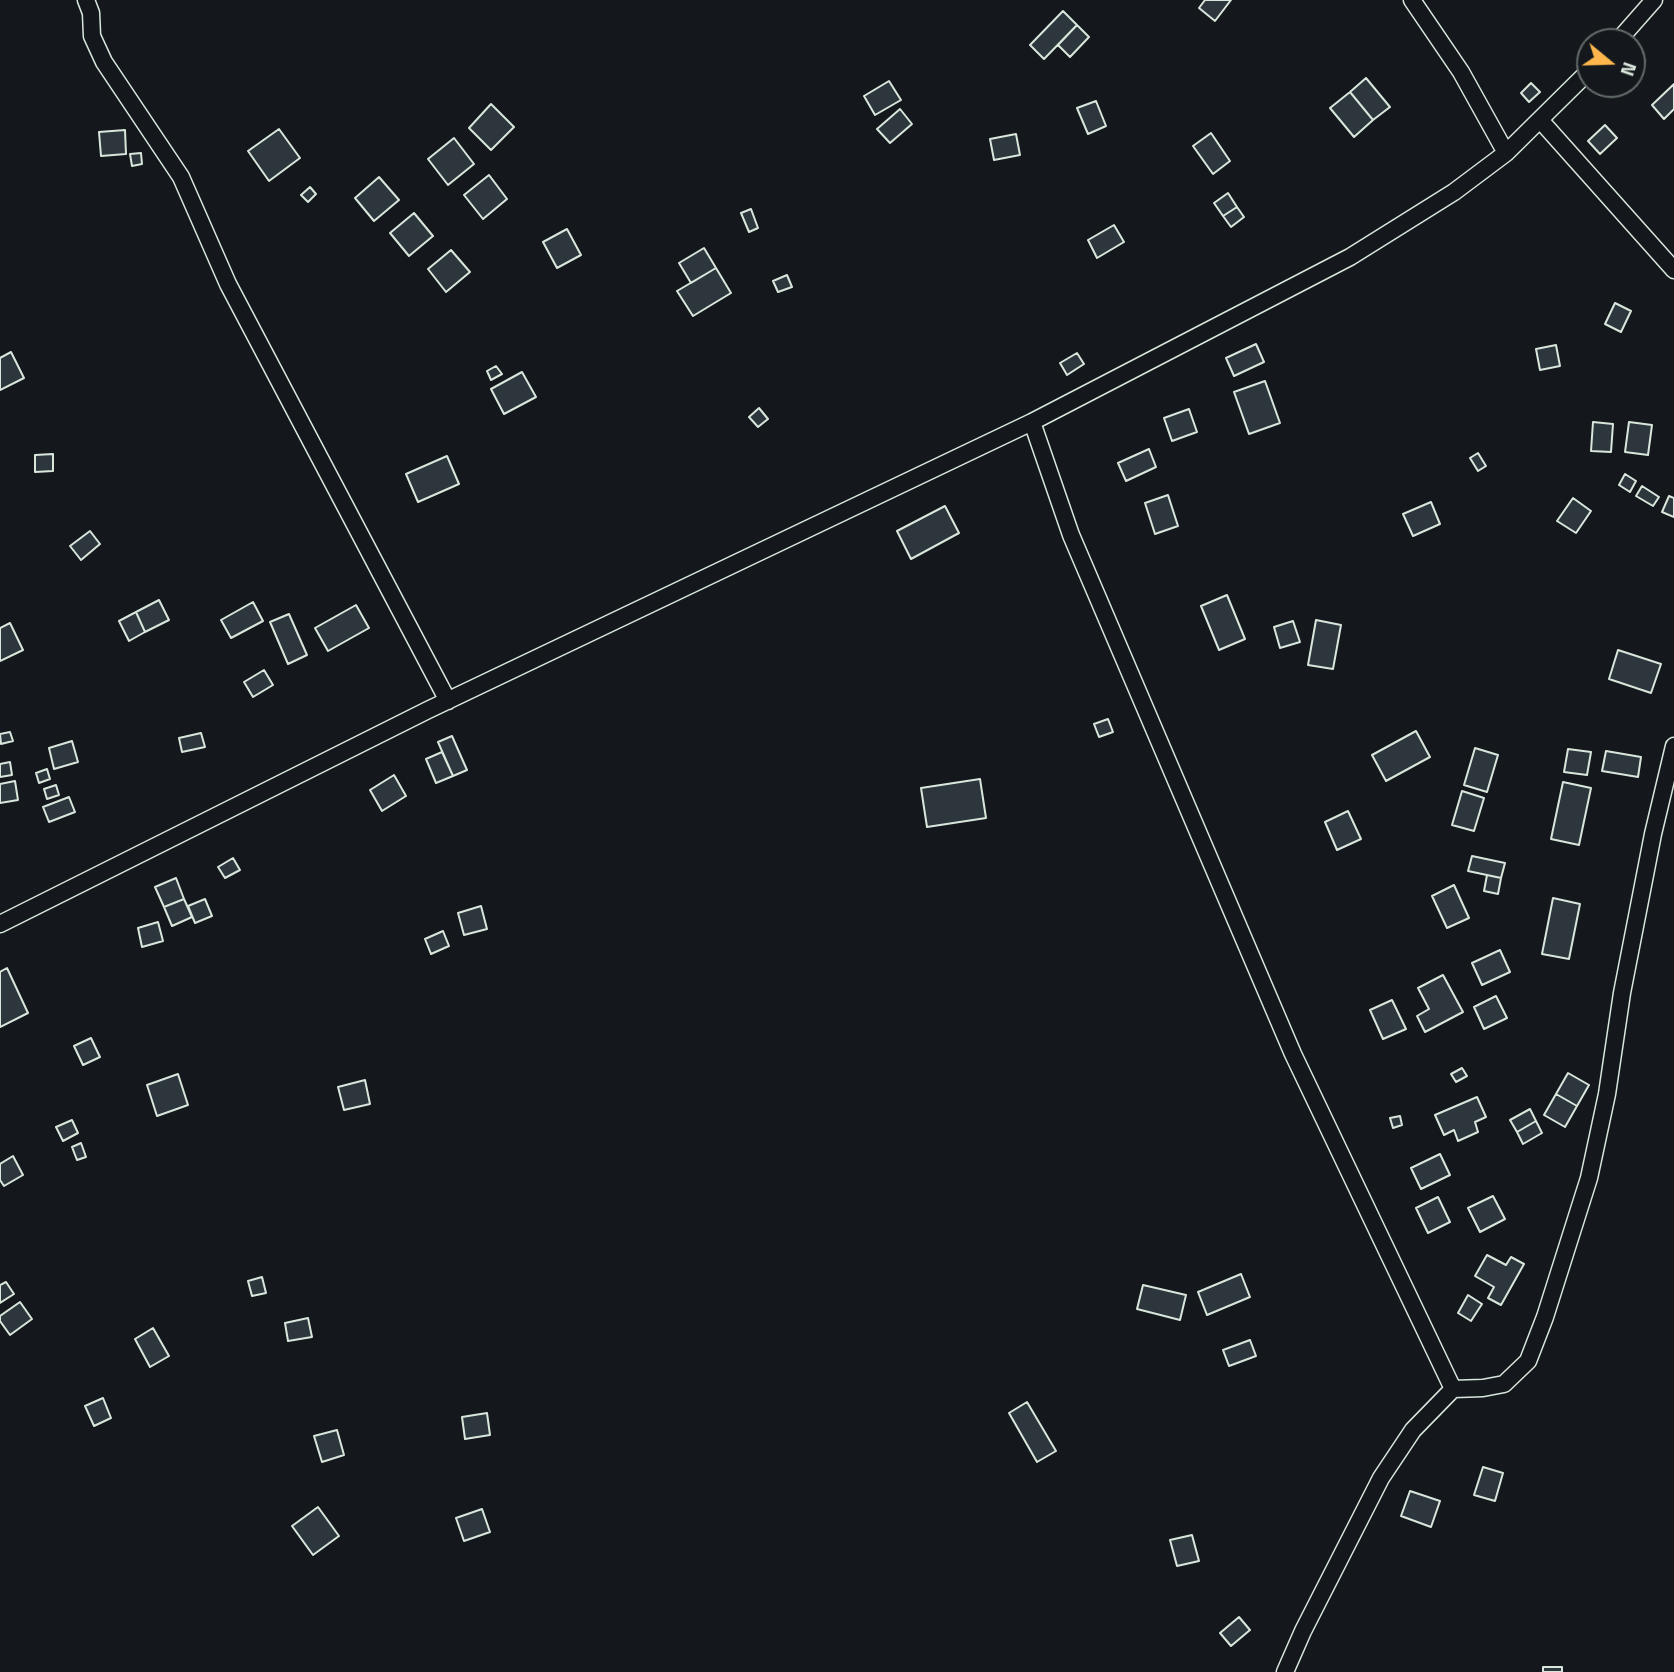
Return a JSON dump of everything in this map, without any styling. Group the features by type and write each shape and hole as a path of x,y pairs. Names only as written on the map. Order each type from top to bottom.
{"street":[{"path":"86,0 92,13 92,36 104,62 181,177 228,284 448,701"},
{"path":"1412,0 1461,72 1506,153"},
{"path":"1629,28 1654,0"},
{"path":"0,924 448,701 1032,422 1350,257 1454,191 1506,153 1576,85"},
{"path":"1541,121 1674,270"},
{"path":"1032,422 1071,535 1288,1042 1453,1389"},
{"path":"1285,1672 1381,1478 1413,1430 1453,1389 1504,1384 1528,1361 1545,1317 1589,1178 1607,1094 1622,993 1650,847 1674,746"}],"building":[{"path":"1205,0 1231,0 1215,21 1199,8"},
{"path":"1063,11 1077,25 1044,59 1030,45"},
{"path":"1077,25 1089,37 1070,57 1058,45"},
{"path":"1366,78 1390,107 1373,120 1350,92"},
{"path":"889,81 901,100 875,115 864,96"},
{"path":"1531,83 1540,92 1529,102 1521,93"},
{"path":"1674,84 1674,109 1664,119 1652,105"},
{"path":"1350,92 1373,120 1354,137 1330,108"},
{"path":"1096,101 1106,126 1088,134 1077,108"},
{"path":"491,104 514,127 491,150 469,128"},
{"path":"900,109 912,124 890,143 877,129"},
{"path":"1605,125 1617,138 1600,154 1588,141"},
{"path":"279,129 300,158 269,181 248,151"},
{"path":"125,130 126,154 101,156 99,132"},
{"path":"1211,133 1230,161 1213,174 1193,146"},
{"path":"1016,134 1020,155 994,160 990,139"},
{"path":"454,138 474,164 448,185 428,159"},
{"path":"141,153 142,164 132,166 130,154"},
{"path":"489,175 507,199 483,219 464,195"},
{"path":"379,177 399,200 374,221 355,198"},
{"path":"310,187 316,194 308,202 301,195"},
{"path":"1228,193 1237,207 1223,216 1214,203"},
{"path":"1237,207 1244,217 1231,227 1223,216"},
{"path":"751,209 758,228 749,232 741,213"},
{"path":"414,213 433,236 409,256 390,233"},
{"path":"1114,225 1124,242 1097,258 1088,240"},
{"path":"567,229 581,255 557,268 543,242"},
{"path":"704,248 716,268 691,283 679,263"},
{"path":"451,250 470,272 446,292 428,269"},
{"path":"716,268 731,293 693,316 677,291"},
{"path":"787,275 792,287 778,292 773,281"},
{"path":"1615,303 1631,311 1621,332 1605,324"},
{"path":"1256,344 1264,362 1234,376 1226,358"},
{"path":"1556,345 1560,366 1540,370 1536,349"},
{"path":"11,352 24,378 0,390 0,358"},
{"path":"1077,353 1084,364 1067,375 1060,363"},
{"path":"496,366 502,374 491,380 487,371"},
{"path":"522,372 536,397 504,414 491,389"},
{"path":"1265,381 1280,423 1249,434 1234,392"},
{"path":"759,408 768,419 758,427 749,417"},
{"path":"1189,409 1197,432 1172,441 1164,418"},
{"path":"1593,422 1613,424 1611,452 1591,451"},
{"path":"1629,422 1652,425 1648,455 1625,452"},
{"path":"1149,449 1156,467 1126,481 1118,463"},
{"path":"1478,453 1486,466 1478,471 1470,458"},
{"path":"53,454 53,471 35,472 35,455"},
{"path":"447,456 459,484 418,502 406,474"},
{"path":"1625,474 1636,481 1630,492 1619,485"},
{"path":"1642,486 1659,497 1653,506 1636,496"},
{"path":"1168,495 1178,526 1155,534 1145,503"},
{"path":"1669,496 1674,498 1674,517 1662,512"},
{"path":"1573,498 1591,511 1576,533 1557,521"},
{"path":"1431,502 1440,524 1413,536 1403,514"},
{"path":"945,506 959,533 911,559 897,531"},
{"path":"90,531 100,544 81,560 70,546"},
{"path":"1227,595 1245,639 1219,650 1201,606"},
{"path":"159,600 169,620 145,632 136,612"},
{"path":"253,602 263,621 231,638 221,620"},
{"path":"356,605 369,628 328,651 315,628"},
{"path":"136,612 145,632 129,641 119,621"},
{"path":"289,614 307,655 288,664 270,622"},
{"path":"1316,620 1341,625 1333,669 1308,665"},
{"path":"1293,621 1300,642 1280,648 1274,627"},
{"path":"10,623 23,650 0,661 0,628"},
{"path":"1618,650 1661,664 1651,693 1609,679"},
{"path":"264,670 273,685 253,697 244,682"},
{"path":"1108,719 1113,732 1099,737 1094,724"},
{"path":"1416,731 1430,757 1386,781 1372,755"},
{"path":"10,732 13,741 1,744 0,734"},
{"path":"201,733 205,747 182,752 179,738"},
{"path":"452,736 467,770 453,776 438,742"},
{"path":"72,741 78,762 54,769 49,748"},
{"path":"1475,748 1498,755 1487,792 1464,785"},
{"path":"1568,749 1591,752 1587,775 1564,772"},
{"path":"1606,751 1641,757 1638,777 1602,771"},
{"path":"442,752 453,776 436,783 426,759"},
{"path":"10,762 12,775 0,777 0,764"},
{"path":"47,769 50,779 39,783 36,773"},
{"path":"394,775 406,796 382,811 370,790"},
{"path":"980,779 986,818 927,827 921,788"},
{"path":"15,781 18,800 0,803 0,784"},
{"path":"1563,782 1591,788 1579,845 1551,839"},
{"path":"56,785 59,795 47,799 44,789"},
{"path":"1462,791 1484,798 1474,831 1452,825"},
{"path":"69,797 75,812 49,822 43,807"},
{"path":"1348,811 1361,839 1337,850 1325,822"},
{"path":"1472,856 1505,863 1501,878 1468,871"},
{"path":"233,858 240,870 225,878 218,867"},
{"path":"1487,875 1501,878 1498,894 1484,891"},
{"path":"176,878 184,899 164,907 155,887"},
{"path":"1454,885 1469,918 1447,928 1432,896"},
{"path":"1553,898 1580,904 1569,959 1542,954"},
{"path":"184,899 192,917 172,926 164,907"},
{"path":"205,899 212,916 195,923 188,906"},
{"path":"481,906 487,929 464,935 458,913"},
{"path":"158,922 163,941 142,947 138,928"},
{"path":"443,931 449,946 431,954 425,939"},
{"path":"1500,950 1510,972 1482,985 1472,963"},
{"path":"7,968 28,1013 0,1027 0,972"},
{"path":"1443,975 1463,1012 1425,1032 1417,1016 1429,1009 1418,988"},
{"path":"1496,996 1507,1018 1484,1029 1474,1007"},
{"path":"1392,1000 1406,1029 1383,1039 1370,1010"},
{"path":"91,1038 100,1057 83,1065 74,1046"},
{"path":"1462,1068 1467,1076 1456,1082 1451,1074"},
{"path":"1568,1073 1589,1085 1577,1106 1556,1094"},
{"path":"178,1074 188,1105 157,1116 147,1085"},
{"path":"365,1080 370,1104 344,1110 338,1087"},
{"path":"1556,1094 1577,1106 1565,1127 1544,1115"},
{"path":"1477,1097 1486,1117 1475,1122 1478,1132 1458,1141 1454,1130 1444,1135 1435,1115"},
{"path":"1530,1109 1536,1121 1517,1132 1510,1120"},
{"path":"1400,1116 1402,1125 1393,1128 1390,1118"},
{"path":"72,1120 78,1133 63,1141 56,1127"},
{"path":"1536,1121 1542,1133 1523,1144 1517,1132"},
{"path":"81,1143 86,1157 77,1160 72,1147"},
{"path":"1440,1154 1450,1175 1421,1189 1411,1168"},
{"path":"13,1156 23,1175 4,1186 0,1180 0,1164"},
{"path":"1493,1196 1505,1219 1480,1232 1468,1208"},
{"path":"1438,1197 1450,1222 1428,1233 1416,1208"},
{"path":"1487,1255 1506,1265 1511,1257 1524,1264 1501,1305 1488,1298 1494,1287 1475,1276"},
{"path":"1241,1274 1250,1297 1207,1315 1198,1292"},
{"path":"262,1277 266,1293 252,1296 248,1281"},
{"path":"6,1282 14,1294 0,1303 0,1285"},
{"path":"1143,1285 1186,1295 1180,1320 1137,1309"},
{"path":"1468,1295 1482,1304 1471,1321 1458,1313"},
{"path":"20,1302 32,1319 10,1335 0,1321 0,1316"},
{"path":"308,1318 312,1337 288,1341 285,1323"},
{"path":"153,1328 169,1356 150,1367 135,1339"},
{"path":"1250,1340 1256,1356 1229,1366 1223,1350"},
{"path":"103,1398 111,1418 94,1426 85,1406"},
{"path":"1027,1402 1056,1451 1037,1462 1009,1413"},
{"path":"487,1413 490,1435 465,1439 462,1417"},
{"path":"337,1430 344,1455 322,1462 314,1436"},
{"path":"1483,1467 1503,1473 1495,1501 1474,1495"},
{"path":"1410,1491 1440,1501 1431,1527 1401,1516"},
{"path":"318,1507 339,1536 313,1555 292,1526"},
{"path":"482,1509 490,1532 464,1541 456,1518"},
{"path":"1192,1535 1199,1561 1177,1566 1170,1540"},
{"path":"1239,1617 1250,1630 1231,1646 1220,1633"},
{"path":"1543,1667 1562,1667 1562,1672 1543,1672"}]}
